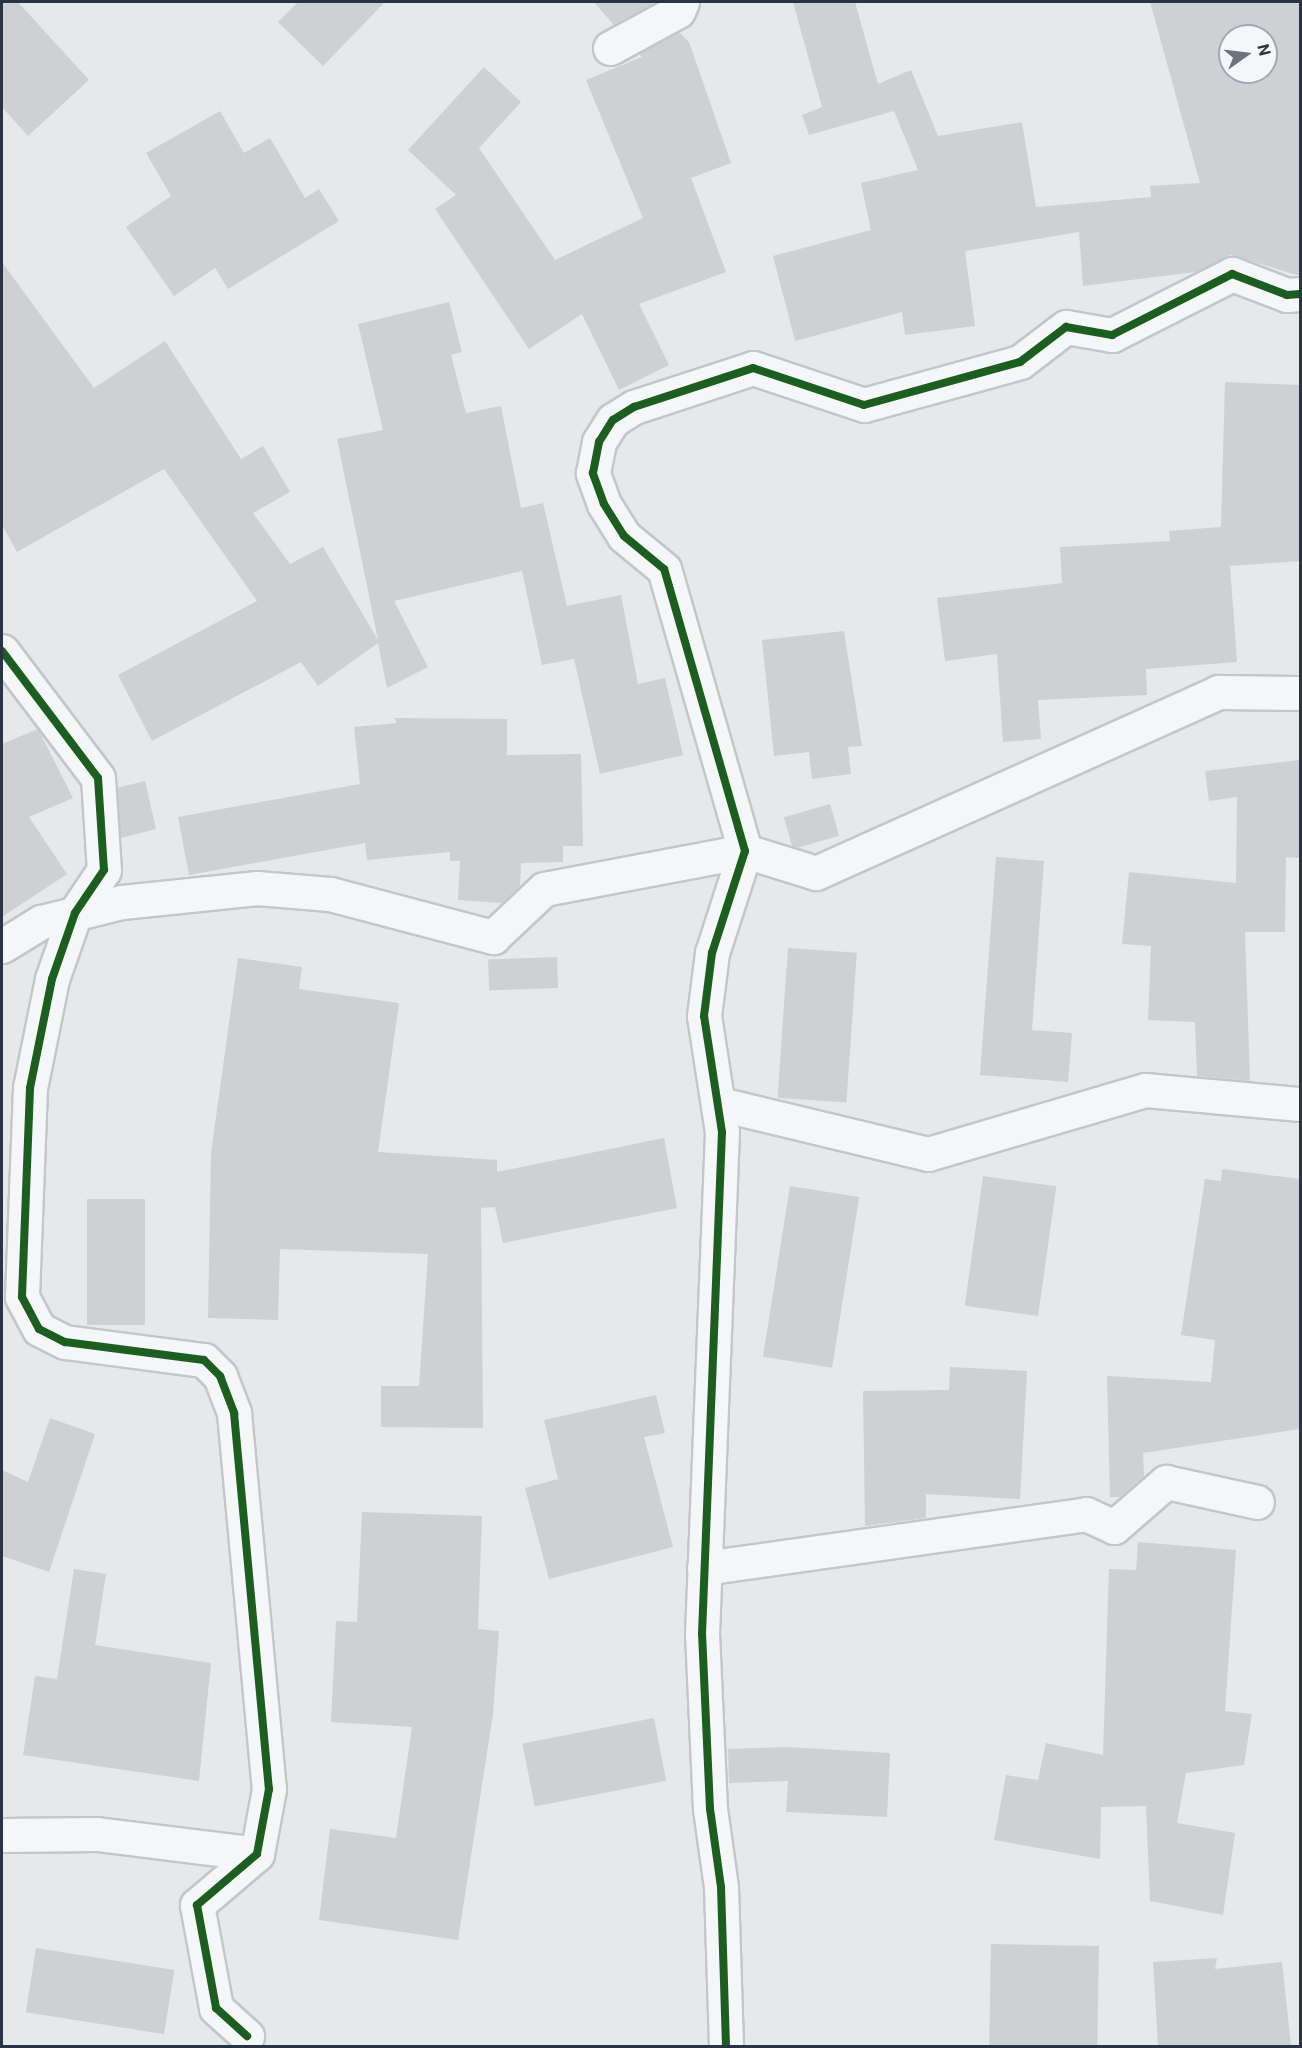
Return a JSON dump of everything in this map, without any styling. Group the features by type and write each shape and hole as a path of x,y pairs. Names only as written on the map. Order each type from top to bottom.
{"street":[{"path":"610,48 678,11 682,2"},
{"path":"726,2046 721,1887 710,1809 704,1669 704,1568 720,1104 704,1016 712,953 745,850 664,569 624,536 593,472 599,442 613,420 634,407 753,368 864,405 1020,362 1066,327 1112,335 1232,274 1287,295 1300,294"},
{"path":"2,651 98,778 105,870 75,913 52,979 30,1088 22,1297 39,1329 66,1342 204,1360 220,1376 234,1413 247,1588 260,1671 269,1789 257,1854 197,1905 216,2008 247,2036"},
{"path":"2,946 41,922 122,902 257,888 330,894 493,938 544,889 745,850 816,873 1218,692 1300,693"},
{"path":"720,1104 928,1154 1145,1090 1300,1104"},
{"path":"704,1568 1086,1514 1114,1527 1166,1482 1257,1502"},
{"path":"2,1835 97,1834 257,1854"}],"building":[{"path":"2,2 18,2 89,80 28,136 2,107"},
{"path":"298,2 385,2 323,66 278,22"},
{"path":"594,2 650,2 652,4 614,25"},
{"path":"793,2 855,2 878,84 911,70 938,136 1022,122 1036,207 1151,197 1150,186 1200,183 1150,2 1300,2 1300,276 1231,255 1195,272 1083,286 1079,232 965,251 975,326 905,335 902,312 795,341 773,256 871,230 861,183 918,170 894,111 809,135 802,115 822,107"},
{"path":"679,32 689,42 731,163 691,178 726,272 639,304 669,365 619,390 582,314 529,349 435,209 456,195 408,150 484,67 521,102 479,148 555,260 643,218 586,80 642,57 639,54"},
{"path":"220,111 244,153 270,138 305,198 319,189 339,221 228,289 215,268 174,296 126,227 171,196 146,153"},
{"path":"2,262 94,388 165,341 241,459 263,446 290,492 253,513 290,564 323,547 378,640 337,439 383,430 358,324 449,302 462,352 451,355 466,413 501,406 521,508 543,503 567,606 621,595 638,684 665,678 683,755 600,774 574,659 542,665 522,571 394,601 428,667 387,688 378,643 318,686 301,662 152,741 118,675 257,601 164,469 17,552 2,525"},
{"path":"1225,382 1300,385 1300,561 1230,566 1237,662 1146,669 1147,695 1038,700 1041,739 1003,742 997,654 945,661 937,598 1062,583 1060,547 1170,541 1169,531 1221,527"},
{"path":"844,631 862,746 848,747 851,774 812,779 809,752 774,756 762,640"},
{"path":"394,718 507,719 507,755 581,754 583,846 563,846 563,862 521,863 520,886 502,903 458,900 460,861 450,861 450,852 367,860 365,843 189,875 178,817 360,784 354,727 397,723"},
{"path":"38,729 73,798 29,817 67,874 2,917 2,744"},
{"path":"1300,760 1300,858 1286,857 1285,932 1245,932 1250,1081 1197,1076 1195,1022 1148,1020 1151,946 1122,944 1129,872 1236,883 1237,797 1209,801 1205,771"},
{"path":"145,781 156,829 121,838 117,788"},
{"path":"830,804 839,836 793,849 784,817"},
{"path":"996,857 1044,861 1032,1030 1072,1033 1068,1082 980,1075"},
{"path":"788,948 857,953 846,1102 778,1098"},
{"path":"557,957 558,988 489,990 488,959"},
{"path":"238,958 302,967 299,989 399,1003 378,1152 497,1160 497,1172 664,1138 677,1208 503,1243 495,1207 481,1208 483,1428 381,1427 381,1386 419,1386 428,1254 280,1249 278,1320 208,1318 211,1153"},
{"path":"1222,1169 1300,1179 1300,1429 1143,1453 1144,1476 1120,1497 1110,1497 1107,1376 1211,1382 1215,1340 1181,1335 1205,1179 1221,1181"},
{"path":"983,1176 1056,1186 1038,1316 965,1306"},
{"path":"790,1186 859,1197 832,1368 763,1357"},
{"path":"87,1199 145,1199 145,1325 87,1325"},
{"path":"950,1367 1027,1371 1020,1499 926,1494 926,1518 865,1526 863,1391 949,1390"},
{"path":"656,1395 665,1433 644,1437 673,1547 549,1579 525,1488 558,1479 544,1420"},
{"path":"50,1418 95,1434 49,1572 2,1556 2,1470 28,1482"},
{"path":"362,1512 482,1516 478,1629 499,1631 493,1714 458,1940 319,1920 330,1829 396,1838 412,1727 331,1722 336,1621 357,1622"},
{"path":"1138,1542 1236,1550 1225,1711 1252,1714 1244,1765 1186,1773 1177,1823 1235,1833 1223,1915 1150,1901 1146,1806 1101,1807 1100,1859 994,1840 1006,1775 1038,1780 1046,1743 1103,1755 1109,1569 1136,1570"},
{"path":"74,1569 106,1574 95,1645 211,1663 199,1781 23,1755 35,1676 57,1679"},
{"path":"654,1718 666,1781 535,1806 522,1744"},
{"path":"787,1747 890,1753 887,1817 786,1812 788,1781 729,1783 728,1749"},
{"path":"991,1944 1099,1946 1097,2046 989,2046"},
{"path":"36,1948 174,1970 164,2034 26,2012"},
{"path":"1217,1958 1215,1969 1282,1962 1291,2046 1158,2046 1153,1962"}],"cycle path":[{"path":"726,2046 721,1887 710,1809 702,1634 722,1132 704,1016 712,953 745,851 664,569 624,536 604,504 593,473 599,442 613,420 634,407 753,368 864,405 1020,362 1066,327 1112,335 1232,274 1287,295 1300,294"},
{"path":"2,651 98,778 104,870 75,913 52,979 30,1088 22,1297 39,1329 65,1342 204,1360 220,1376 234,1413 269,1789 257,1854 197,1905 216,2008 247,2036"}]}
